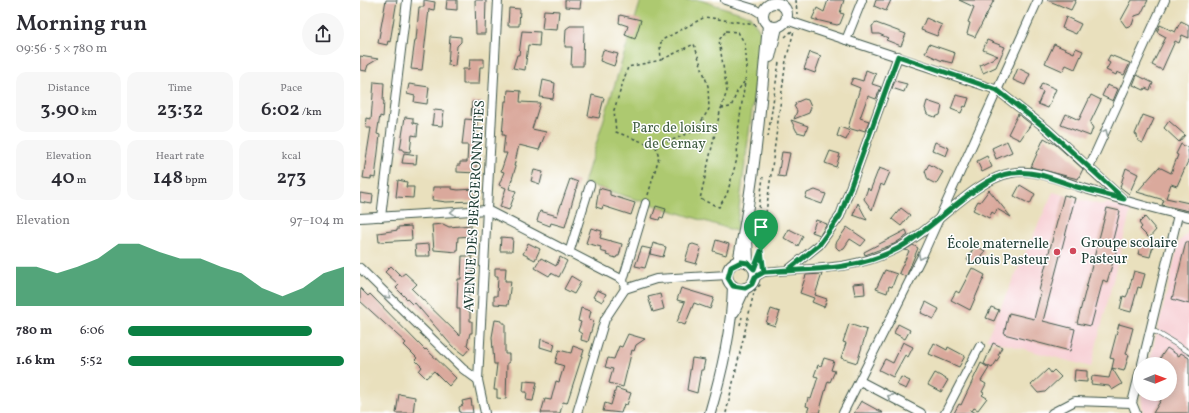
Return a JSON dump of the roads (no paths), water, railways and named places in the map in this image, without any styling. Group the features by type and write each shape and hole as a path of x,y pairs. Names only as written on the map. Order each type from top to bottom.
{"street":[{"path":"381,216 407,0"},
{"name":"AVENUE DES BERGERONNETTES","path":"485,413 478,380 498,0"},
{"path":"725,0 754,9 762,14 764,20 772,26"},
{"path":"846,40 862,0"},
{"path":"843,413 923,254 1038,0"},
{"path":"1089,167 1165,0"},
{"path":"762,14 766,6 776,2 786,12 786,20"},
{"path":"772,26 786,20 997,90 1048,130 1124,199"},
{"path":"710,413 719,382 732,316 733,286 729,281 728,275 731,267 738,262 746,223 765,66 772,26"},
{"path":"788,270 819,245 840,216 898,56"},
{"path":"738,262 755,271 842,267 871,260 897,249 937,222 985,182 1011,173 1044,175 1089,190 1189,217"},
{"path":"569,253 590,185"},
{"path":"625,289 623,280 646,203"},
{"path":"360,218 487,210 503,220 623,280"},
{"path":"1144,357 1178,215"},
{"path":"732,316 750,289 755,271 746,223"},
{"path":"360,268 462,369 478,380"},
{"path":"577,413 605,319 625,289 656,278 728,275"},
{"path":"733,286 750,289"},
{"path":"945,413 980,346"},
{"path":"860,381 921,413"},
{"path":"1133,400 1132,404 1136,413"},
{"path":"1052,413 1075,401 1132,404"}],"lane":[{"path":"1150,331 1156,332 1189,352"}],"place":[{"name":"Groupe scolaire Pasteur","path":"1073,251"},
{"name":"École maternelle Louis Pasteur","path":"1057,252"}],"park label":[{"name":"Parc de loisirs de Cernay","path":"675,136"}]}
